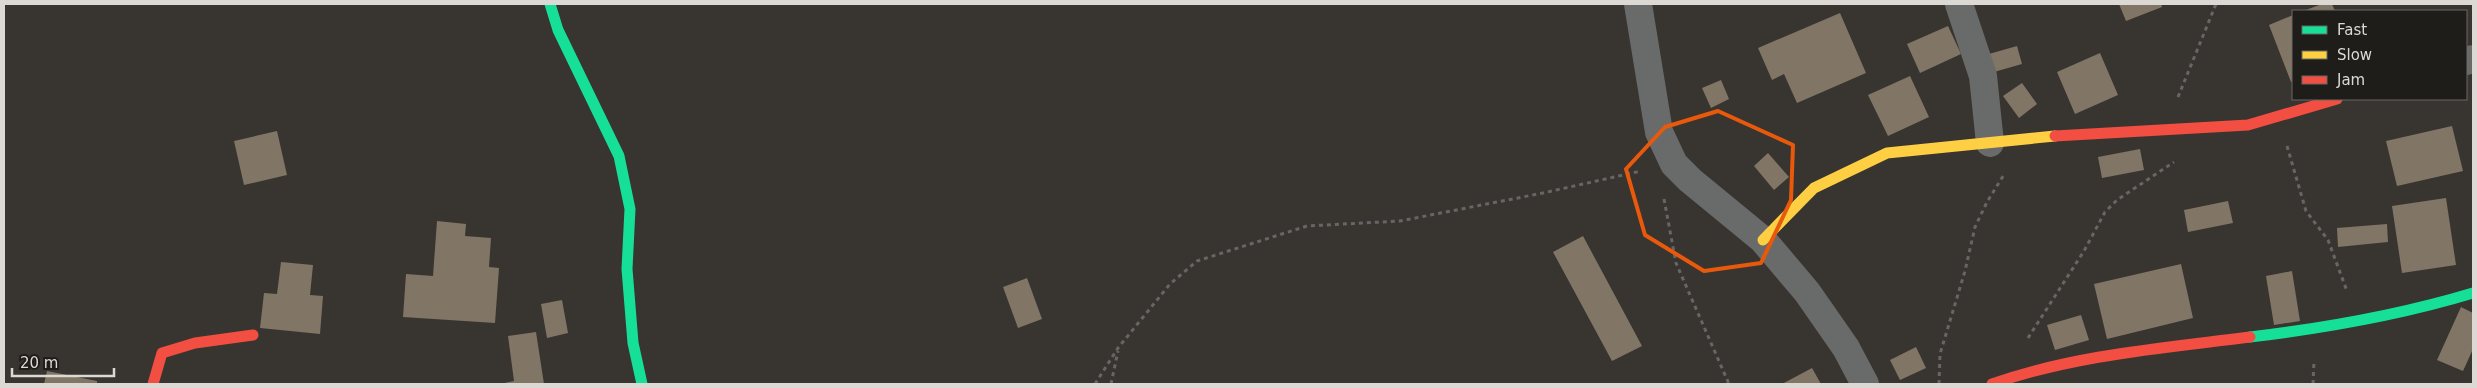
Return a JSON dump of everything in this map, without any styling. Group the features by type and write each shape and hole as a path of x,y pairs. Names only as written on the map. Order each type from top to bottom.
{"street":[{"path":"550,4 558,30 619,156 630,209 627,268 633,343 642,384"},
{"path":"1638,4 1666,165 1690,180 1763,240 1807,292 1846,348 1865,384"},
{"path":"1959,4 1983,76 1990,143"},
{"path":"1763,240 1814,188 1887,153 2030,139 2248,125 2334,100"},
{"path":"1992,384 2002,379 2040,369 2152,350 2315,329 2415,310 2473,293"},
{"path":"153,384 162,353 173,348 222,338 253,335"}],"path":[{"path":"2164,130 2216,4"},
{"path":"2278,116 2306,211 2328,240 2357,320"},
{"path":"1939,384 1940,354 1965,271 1975,227 1987,202 2030,139"},
{"path":"2002,379 2084,250 2105,212 2117,200 2180,158"},
{"path":"1095,384 1118,348 1170,284 1197,261 1307,226 1400,221 1543,193 1666,165 1676,263 1729,384"},
{"path":"1111,384 1118,348"}],"highlighted area":[{"path":"1718,111 1793,145 1791,200 1761,263 1704,271 1645,235 1626,169 1665,127"}],"building":[{"path":"2119,4 2161,4 2162,7 2126,21"},
{"path":"2322,4 2332,4 2335,10 2306,10"},
{"path":"1840,13 1866,73 1797,103 1784,74 1772,80 1758,48"},
{"path":"2292,15 2291,82 2269,25"},
{"path":"1948,26 1961,54 1920,73 1907,44"},
{"path":"2017,46 2022,64 1994,72 1989,54"},
{"path":"2100,53 2118,95 2075,114 2057,72"},
{"path":"1910,76 1929,117 1888,136 1868,95"},
{"path":"1721,80 1729,99 1711,108 1702,88"},
{"path":"2022,83 2037,104 2019,118 2003,96"},
{"path":"2452,126 2463,171 2397,186 2386,141"},
{"path":"277,131 287,175 244,185 234,141"},
{"path":"2140,149 2144,170 2102,178 2098,157"},
{"path":"1768,153 1789,177 1774,190 1754,166"},
{"path":"2446,198 2456,265 2402,273 2392,206"},
{"path":"2228,201 2233,223 2188,232 2184,210"},
{"path":"437,221 466,224 465,236 491,238 489,267 499,268 495,323 403,317 406,274 433,276"},
{"path":"2387,224 2388,242 2338,247 2337,228"},
{"path":"1583,236 1642,346 1612,361 1553,252"},
{"path":"281,262 313,265 310,295 323,296 320,334 260,328 264,293 277,294"},
{"path":"2181,264 2193,318 2107,339 2094,284"},
{"path":"2292,271 2300,321 2274,325 2266,276"},
{"path":"1027,278 1042,319 1018,328 1003,287"},
{"path":"562,300 568,333 547,338 541,304"},
{"path":"2461,307 2473,313 2473,349 2463,371 2437,360"},
{"path":"2081,315 2089,340 2055,350 2047,325"},
{"path":"536,332 544,384 500,384 514,381 508,336"},
{"path":"1916,347 1926,368 1900,380 1890,360"},
{"path":"1812,368 1821,384 1782,384"},
{"path":"47,371 97,381 97,384 44,384"}],"traffic: fast":[{"path":"550,4 558,30 619,156 630,209 627,269 633,343 642,384"},
{"path":"2250,337 2363,320 2473,293"}],"traffic: slow":[{"path":"1763,240 1814,188 1887,153 2055,136"}],"traffic: jam":[{"path":"2055,136 2248,125 2334,100"},
{"path":"153,384 162,353 195,343 253,335"},
{"path":"1992,384 2023,374 2087,359 2250,337"}]}
